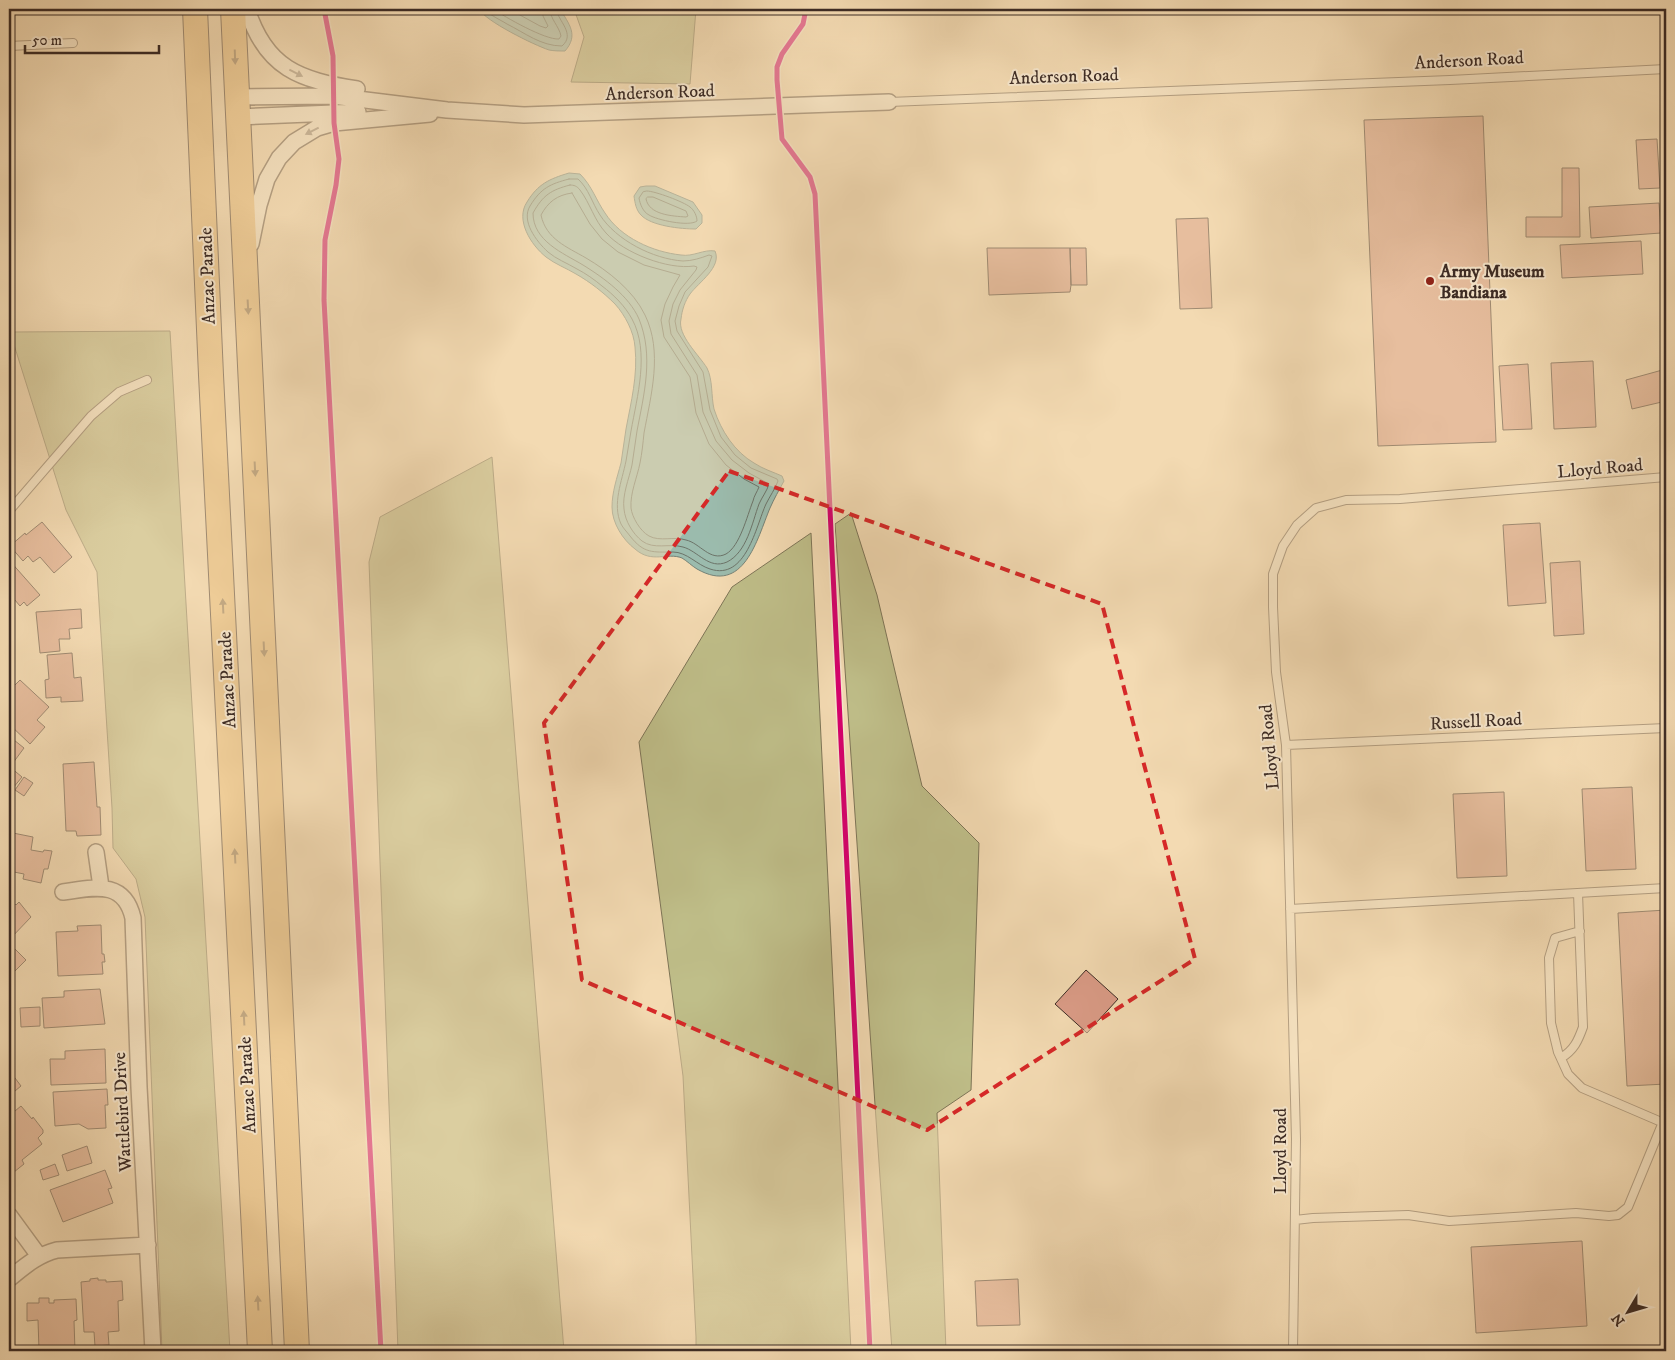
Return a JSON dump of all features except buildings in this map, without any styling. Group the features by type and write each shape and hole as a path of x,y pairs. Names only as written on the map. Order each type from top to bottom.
{"main road":[{"name":"Anzac Parade","path":"195,9 260,1351"},
{"name":"Anzac Parade","path":"233,9 297,1351"},
{"path":"200,109 237,107"}],"street":[{"name":"Anderson Road","path":"247,9 264,46 280,63 296,74 320,82 464,112"},
{"name":"Anderson Road","path":"237,107 334,112 447,110 553,115 889,102"},
{"name":"Anderson Road","path":"246,272 266,179 279,158 294,142 317,128 334,123 464,112"},
{"path":"63,892 101,887 96,852"},
{"name":"Wattlebird Drive","path":"101,887 110,889 123,898 130,908 133,918 139,1087 153,1351"},
{"path":"9,1214 39,1256"},
{"path":"9,1279 39,1256 57,1250 148,1245"}],"lane":[{"path":"9,46 73,43"},
{"name":"Anderson Road","path":"889,102 1450,80 1666,69"},
{"path":"9,511 91,416 119,392 147,380"},
{"name":"Lloyd Road","path":"1293,1351 1296,1139 1286,745 1276,672 1273,574 1282,546 1296,525 1316,508 1346,500 1400,498 1666,477"},
{"name":"Russell Road","path":"1286,745 1666,728"},
{"path":"1290,909 1666,888"},
{"path":"1560,1058 1570,1052 1577,1043 1583,1027 1578,892"},
{"path":"1295,1220 1408,1215 1450,1221 1576,1213 1609,1216 1618,1215 1628,1207 1665,1123 1582,1088 1568,1074 1560,1058 1551,1023 1549,958 1555,938 1580,931"}],"highlighted area":[{"path":"729,471 1102,604 1195,959 927,1130 582,980 544,723"}],"shaded area":[{"path":"574,9 696,9 690,84 571,82 584,37"},
{"path":"170,331 230,1351 162,1351 145,917 136,879 113,848 97,572 66,510 10,332"},
{"path":"492,457 564,1351 398,1351 369,562 380,517"},
{"path":"851,513 877,595 922,786 979,843 971,1090 937,1113 946,1351 892,1351 835,524"},
{"path":"811,533 851,1351 696,1351 683,1076 639,742 732,587"}],"water":[{"path":"479,9 560,9 571,30 571,40 565,51 549,50 500,26 490,20"},
{"path":"569,173 580,174 588,183 612,222 638,242 660,251 681,255 715,251 716,257 713,268 690,294 685,303 681,319 682,332 707,368 714,409 730,440 747,458 761,467 782,476 784,481 770,508 754,548 737,570 726,575 713,575 697,569 682,558 647,556 626,541 616,525 612,513 612,501 621,463 635,378 636,357 633,336 625,318 615,304 586,280 553,262 540,252 526,232 524,224 524,209 535,191 550,180"},
{"path":"655,186 693,202 702,215 702,223 696,229 682,228 659,224 646,219 638,211 634,196 640,187"}],"cycle path":[{"path":"324,9 333,56 334,123 339,159 325,240 324,300 381,1351"},
{"path":"806,9 803,24 782,54 777,67 777,80 782,139 810,177 815,194 870,1351"}],"place":[{"name":"Army Museum Bandiana","path":"1430,281"}]}
